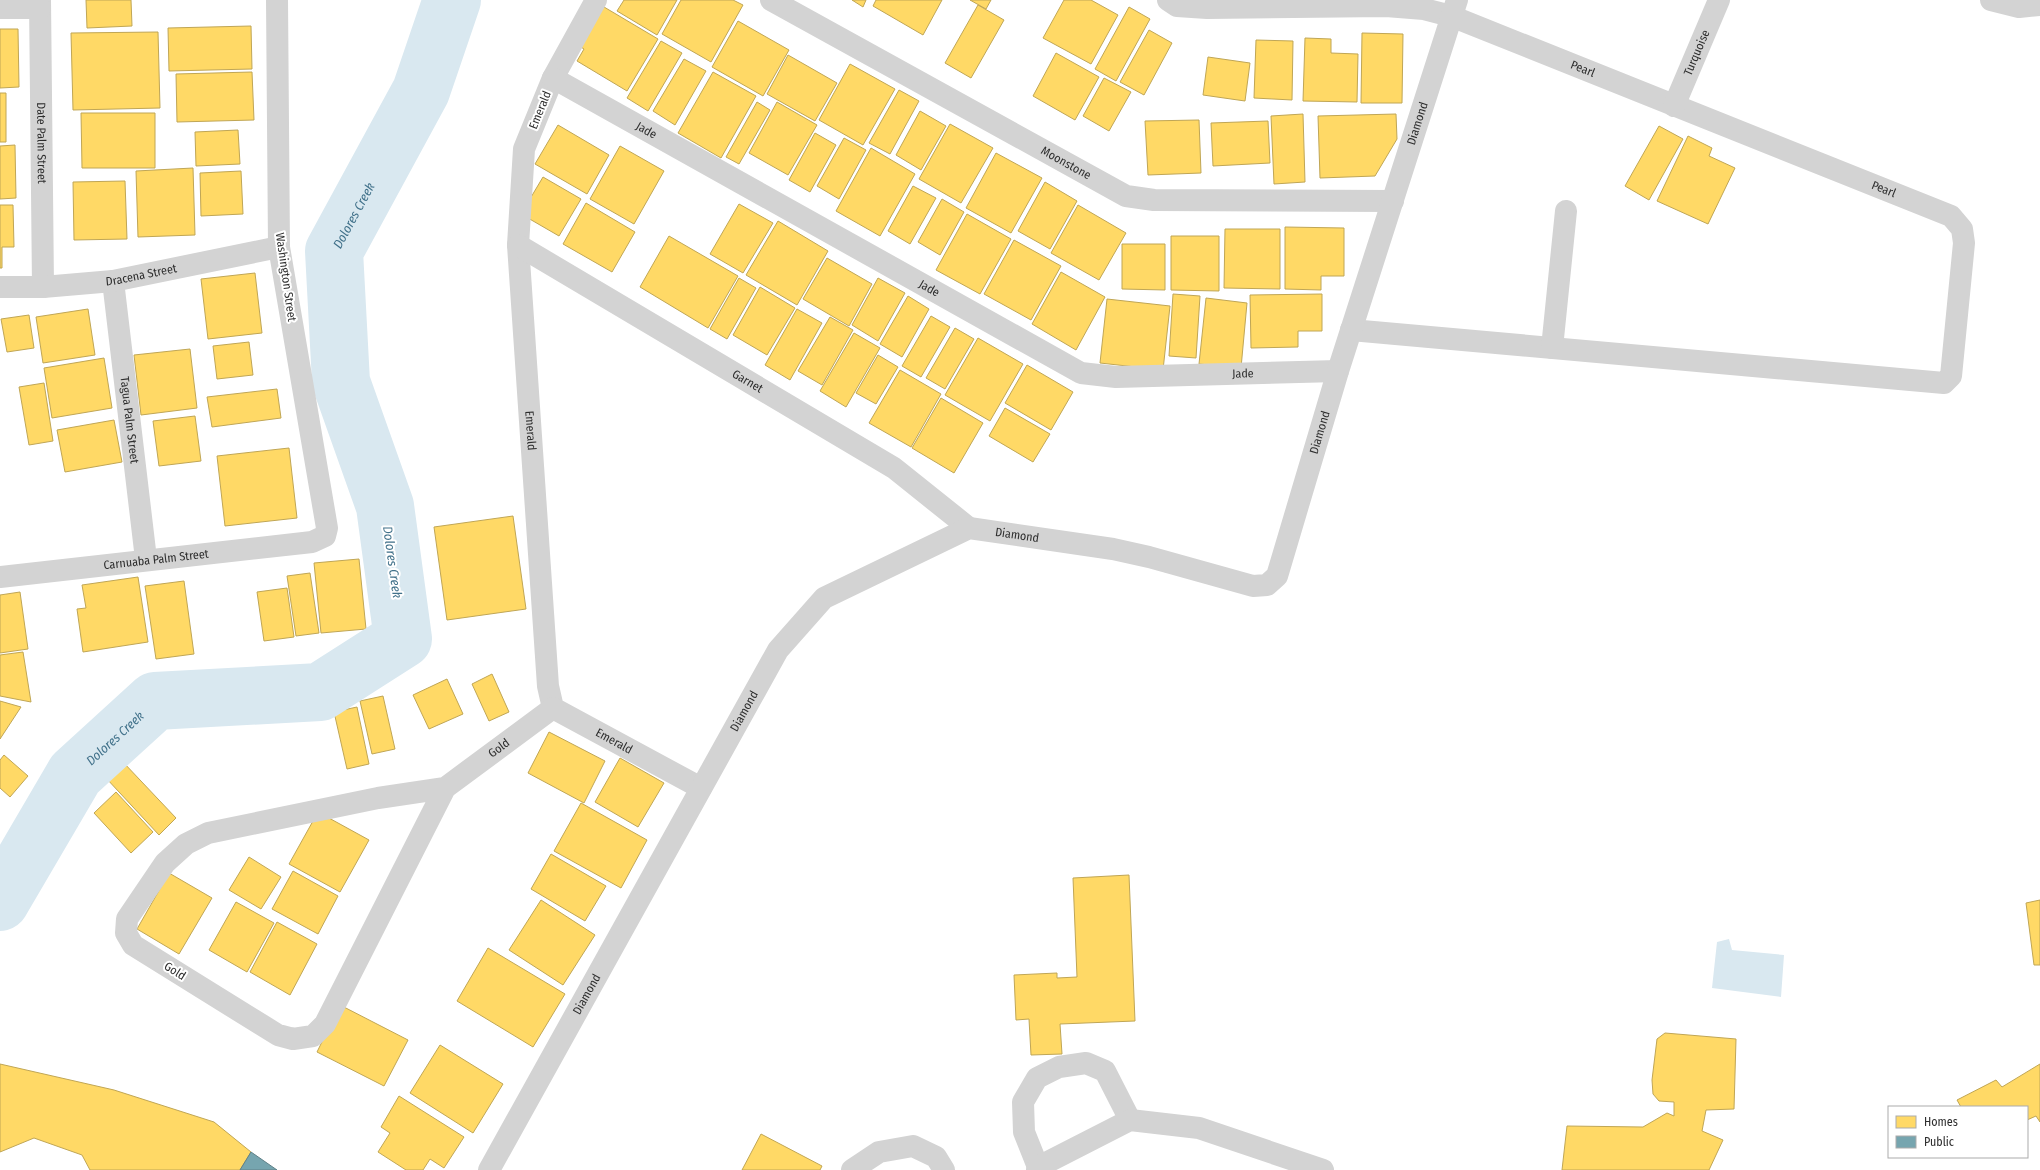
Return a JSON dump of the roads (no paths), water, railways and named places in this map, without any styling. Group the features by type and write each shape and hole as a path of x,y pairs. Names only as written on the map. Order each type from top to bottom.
{"street":[{"name":"Washington Street","path":"277,0 279,247 327,528 324,536 312,542"},
{"name":"Emerald","path":"596,0 553,78 524,149 518,245 547,678 553,708 701,788"},
{"name":"Moonstone","path":"771,0 1126,196 1154,200 1393,201"},
{"name":"Pearl","path":"1168,0 1177,6 1207,8 1386,6 1454,8 1674,106 1951,216 1962,229 1964,243 1951,376 1944,383 1552,348"},
{"name":"Turquoise","path":"1674,106 1719,0"},
{"path":"1992,0 2019,7 2040,5"},
{"path":"0,8 40,4"},
{"name":"Date Palm Street","path":"40,4 44,287"},
{"name":"Diamond","path":"489,1170 778,650 824,598 969,528 1113,549 1149,557 1253,586 1267,585 1277,576 1338,371 1454,8"},
{"name":"Jade","path":"553,78 1081,373 1116,377 1338,371"},
{"path":"1351,330 1552,348 1566,211"},
{"name":"Garnet","path":"518,245 894,468 969,528"},
{"name":"Dracena Street","path":"0,287 44,287 113,281 279,247"},
{"name":"Tagua Palm Street","path":"113,281 146,560"},
{"name":"Carnuaba Palm Street","path":"0,577 312,542"},
{"name":"Gold","path":"445,788 378,798 208,832 186,844 165,863 127,919 126,933 133,945 278,1035 293,1039 313,1036 325,1024 445,788 553,708"},
{"path":"1130,1120 1106,1071 1086,1063 1059,1067 1037,1078 1022,1102 1024,1132 1038,1169 1130,1120 1199,1128 1323,1170"},
{"path":"852,1170 879,1152 913,1146 936,1157 944,1170"}],"waterway":[{"name":"Dolores Creek","path":"0,902 75,774 155,701 320,692 403,639 385,506 341,382 334,251 421,91 452,0"}]}
